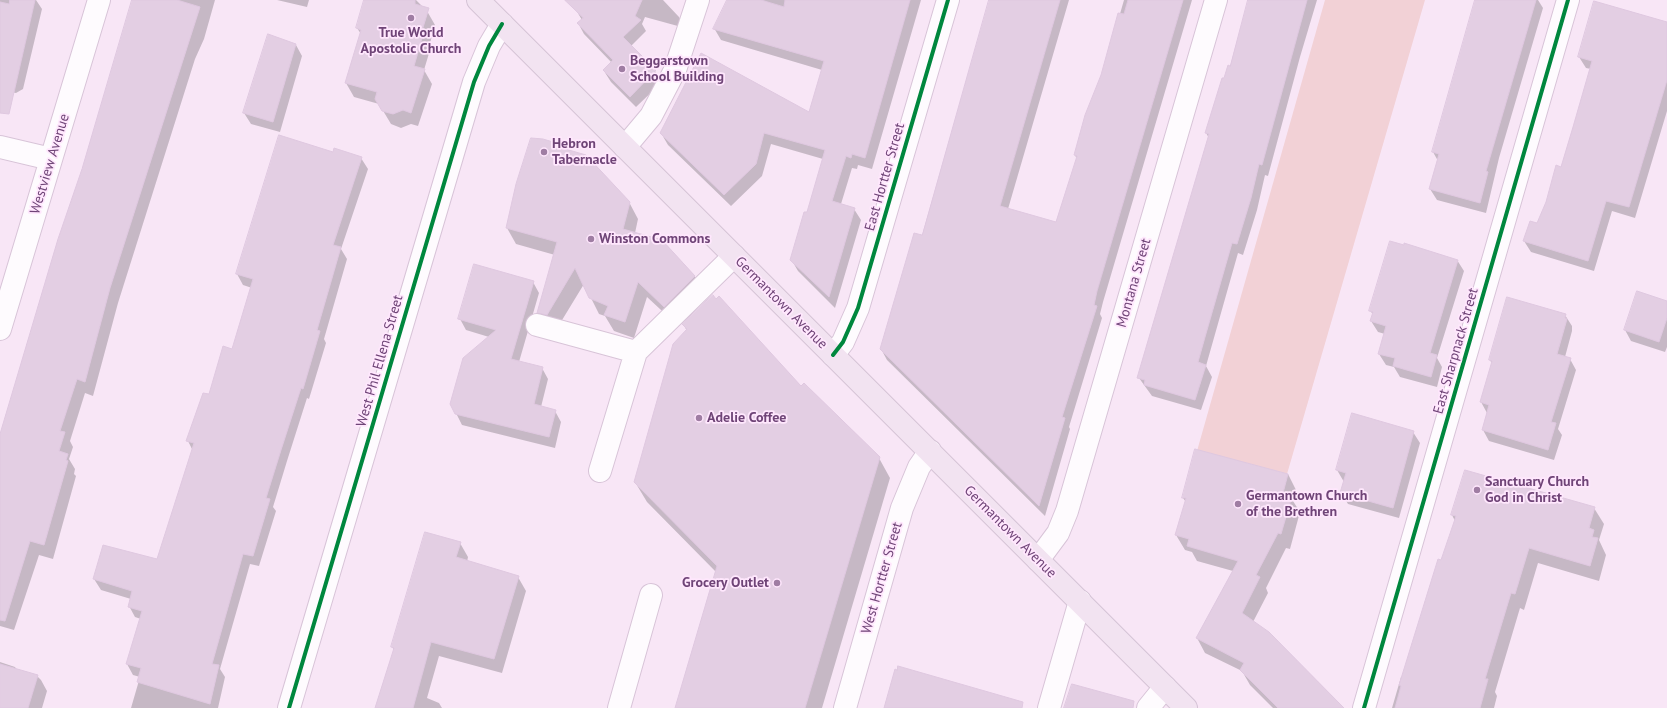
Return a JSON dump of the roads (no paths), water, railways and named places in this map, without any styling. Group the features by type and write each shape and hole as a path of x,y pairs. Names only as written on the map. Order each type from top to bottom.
{"main road":[{"name":"Germantown Avenue","path":"478,0 1186,708"}],"street":[{"name":"Westview Avenue","path":"0,329 99,0"},
{"path":"625,148 651,116 675,70 698,0"},
{"name":"East Hortter Street","path":"833,355 843,342 858,308 948,0"},
{"name":"Montana Street","path":"1038,560 1058,533 1067,511 1216,0"},
{"name":"East Sharpnack Street","path":"1364,708 1568,0"},
{"name":"West Phil Ellena Street","path":"290,708 474,82 489,46 502,24"},
{"path":"0,147 51,159"},
{"path":"600,471 636,352 734,256"},
{"path":"537,326 636,352"},
{"name":"West Hortter Street","path":"845,708 902,508 919,467 930,452"},
{"path":"619,708 651,596"},
{"path":"1049,708 1080,601"},
{"path":"1148,708 1165,687"}],"place":[{"name":"True World Apostolic Church","path":"411,18"},
{"name":"Beggarstown School Building","path":"622,69"},
{"name":"Hebron Tabernacle","path":"544,152"},
{"name":"Winston Commons","path":"591,239"},
{"name":"Adelie Coffee","path":"699,418"},
{"name":"Sanctuary Church God in Christ","path":"1477,490"},
{"name":"Germantown Church of the Brethren","path":"1238,504"},
{"name":"Grocery Outlet","path":"777,583"}]}
